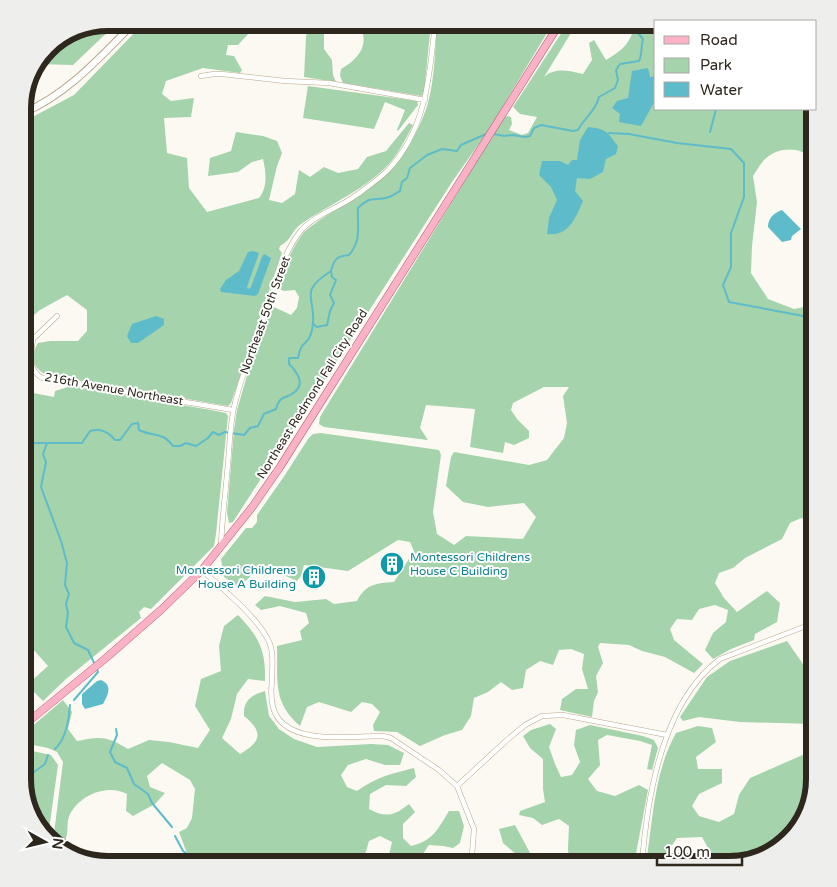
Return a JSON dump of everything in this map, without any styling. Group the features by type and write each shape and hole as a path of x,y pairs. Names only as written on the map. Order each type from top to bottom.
{"main road":[{"path":"31,109 51,100 85,73 125,31"},
{"name":"Northeast Redmond Fall City Road","path":"31,719 162,609 202,570 253,506 280,467 555,31"}],"street":[{"name":"Northeast 50th Street","path":"221,545 233,410 245,368 291,245 308,224 351,199 387,171 408,144 425,100 434,31"},
{"path":"201,76 222,74 285,81 329,83 425,100"},
{"name":"216th Avenue Northeast","path":"31,355 33,338 57,316"},
{"name":"216th Avenue Northeast","path":"31,365 36,374 42,378 233,410"},
{"path":"202,570 236,601 266,636 272,648 271,696 273,708 284,726 292,731 310,736 383,736 391,738 439,770 457,786 474,829 472,856"},
{"path":"643,856 653,782 666,735 683,702 699,678 708,667 720,659 806,626"},
{"path":"457,786 525,725 542,716 563,715 666,735"}],"green space":[{"path":"109,31 73,65 45,64 66,44 79,37"},
{"path":"136,31 250,31 238,45 228,45 226,55 234,56 242,70 240,73 203,68 166,81 162,94 171,101 194,98 191,117 164,118 167,153 187,158 189,188 207,212 259,198 264,189 263,159 252,162 238,172 208,176 210,158 231,151 236,132 263,136 277,141 282,153 269,200 282,203 295,194 299,170 310,177 324,167 338,173 358,169 367,157 386,151 409,123 413,125 397,154 384,169 362,187 301,224 287,241 280,246 279,249 282,253 231,403 228,406 47,375 38,369 34,362 35,348 38,343 78,341 87,331 87,310 67,295 40,310 31,317 31,118 74,95"},
{"path":"307,31 325,31 324,49 332,60 333,75 336,82 304,77"},
{"path":"362,31 430,31 424,93 421,96 343,83 340,76 341,69 358,55 362,49 364,37"},
{"path":"436,31 548,31 488,131 454,179 233,522 229,523 227,513 234,430 237,410 251,362 272,306 291,315 297,308 299,297 295,290 284,291 277,288 285,266 295,245 304,232 381,179 406,150 424,115 433,73"},
{"path":"563,31 572,31 544,77 558,71 583,74 592,60 589,43 594,40 606,60 617,53 629,41 633,31 654,31 654,110 806,110 806,154 796,150 777,152 765,159 753,176 757,202 751,273 768,299 794,309 806,307 806,519 801,518 790,523 782,539 745,558 733,568 719,573 715,583 724,598 737,612 767,591 780,603 777,622 755,634 754,640 731,649 713,659 705,650 713,633 726,622 728,610 715,605 699,609 692,620 677,619 670,629 674,640 703,664 694,673 665,657 642,651 629,645 600,643 598,647 603,663 596,676 598,692 594,701 592,717 560,710 562,699 576,689 588,689 582,669 584,654 571,649 559,650 553,665 540,661 526,670 523,688 512,690 501,682 488,692 474,698 471,716 462,730 420,746 397,732 374,731 373,725 380,712 372,704 362,702 351,712 319,702 307,707 300,726 285,708 278,690 277,646 302,640 300,631 309,623 306,613 280,606 261,610 255,605 265,596 295,602 326,599 334,604 357,601 360,595 372,585 394,582 414,551 410,542 398,540 348,571 304,565 301,576 297,581 279,573 279,568 257,565 255,572 239,587 224,577 221,559 246,528 252,528 257,522 257,515 308,439 313,434 321,433 439,450 441,455 433,512 437,534 454,545 466,536 523,539 536,517 524,503 488,507 463,502 446,486 451,457 454,452 529,465 547,460 564,438 567,423 563,396 569,387 544,387 513,403 511,410 529,431 529,438 514,445 505,442 503,453 470,447 475,409 426,405 420,428 428,440 324,427 319,424 320,417 503,119 507,116 511,117 512,124 509,130 522,135 528,133 537,117 520,114 513,107"},
{"path":"308,86 417,101 418,105 398,131 405,110 385,102 374,129 303,118"},
{"path":"71,386 211,410 226,413 228,416 214,546 151,609 144,607 139,612 141,618 66,679 43,701 31,689 31,681 48,666 31,647 31,393 54,397 55,391"},
{"path":"238,615 256,637 264,661 265,681 248,679 237,694 231,719 222,738 240,754 256,741 257,736 255,727 244,716 245,706 249,699 265,691 269,716 279,729 294,739 317,747 388,745 404,753 400,765 385,765 366,759 348,765 341,775 347,787 357,791 384,776 414,768 416,777 406,786 386,785 370,794 369,809 385,815 399,811 409,804 415,812 403,824 403,838 411,846 430,837 438,829 449,811 459,811 464,826 460,843 453,848 429,845 421,856 389,856 392,842 380,836 369,841 365,856 188,856 179,832 187,828 192,818 195,789 190,780 162,763 147,776 150,787 165,793 155,804 133,816 126,811 127,794 112,790 88,796 75,807 69,817 56,817 63,762 57,752 31,745 31,727 63,700 72,712 68,729 77,741 104,738 128,749 149,740 198,748 210,730 195,706 201,679 221,671 219,646 224,626"},
{"path":"787,641 806,668 806,724 740,722 699,717 683,721 680,717 707,677 730,661"},
{"path":"550,724 556,729 549,747 561,777 572,775 580,762 574,745 576,730 590,725 654,740 658,748 652,770 647,769 652,745 607,735 598,740 600,765 588,779 597,791 615,796 639,785 648,790 636,856 568,856 569,826 559,819 542,825 533,818 519,815 520,811 545,802 543,759 530,748 523,736 531,730"},
{"path":"698,726 712,728 716,742 696,757 698,769 722,769 722,783 699,794 692,806 699,816 719,822 734,814 739,795 750,778 806,754 806,778 802,803 790,825 779,837 767,845 758,850 743,854 712,856 702,837 677,838 665,856 647,856 655,796 663,764 676,733"},
{"path":"31,751 51,755 58,765 51,817 42,817 35,803 33,793"},
{"path":"515,825 532,856 518,856 503,843 499,829"}],"water":[{"path":"648,68 650,77 653,77 654,74 654,103 641,126 619,122 620,114 612,108 617,101 628,98 632,71"},
{"path":"588,127 603,130 609,134 618,146 616,154 606,159 603,172 590,179 577,178 575,191 583,201 578,213 571,225 566,229 555,234 547,234 549,218 557,200 551,187 539,175 542,161 560,161 568,165 572,160 577,160 580,140"},
{"path":"782,210 801,229 792,236 791,240 782,242 768,227 772,216"},
{"path":"248,252 259,253 247,287 248,289 251,287 264,254 271,258 258,294 255,296 221,292 220,289 226,280 239,271"},
{"path":"156,316 164,319 164,325 138,343 131,343 127,336 132,324"},
{"path":"101,680 108,687 108,694 103,704 85,709 82,704 82,694 97,681"}],"waterway":[{"path":"494,134 525,137 530,136 534,128 541,125 573,131 578,130 599,97 615,88 618,80 616,70 620,64 639,61 643,39 638,31"},
{"path":"710,132 716,110"},
{"path":"609,133 629,134 677,143 731,149 744,163 744,197 731,233 731,267 723,285 729,302 806,316"},
{"path":"31,443 82,443 90,431 97,430 107,433 115,440 120,440 132,424 138,423 139,430 161,436 173,446 180,446 186,443 196,446 213,432 219,435 225,432 244,435 250,428 258,426 264,414 276,409 280,400 292,394 299,387 299,379 289,364 289,358 298,358 301,347 311,333 313,319 311,291 314,285 331,271 337,259 349,255 356,244 358,208 367,201 389,197 400,191 402,182 407,178 410,168 427,155 442,149 457,151 461,145 486,134"},
{"path":"313,324 317,327 327,325 334,303 330,295 336,280 332,277 331,271"},
{"path":"47,443 43,454 46,462 41,487 67,563 65,585 69,594 66,604 68,613 66,627 74,643 88,650 95,665"},
{"path":"74,700 98,672 97,669"},
{"path":"55,749 62,740 68,722 70,705"},
{"path":"116,729 117,735 110,752 115,762 127,768 134,784 148,794 152,803 172,827"},
{"path":"31,774 45,764 48,755"},
{"path":"175,836 183,851 190,856"}],"place":[{"name":"Montessori Childrens House C Building","path":"392,564"},
{"name":"Montessori Childrens House A Building","path":"314,577"}]}
